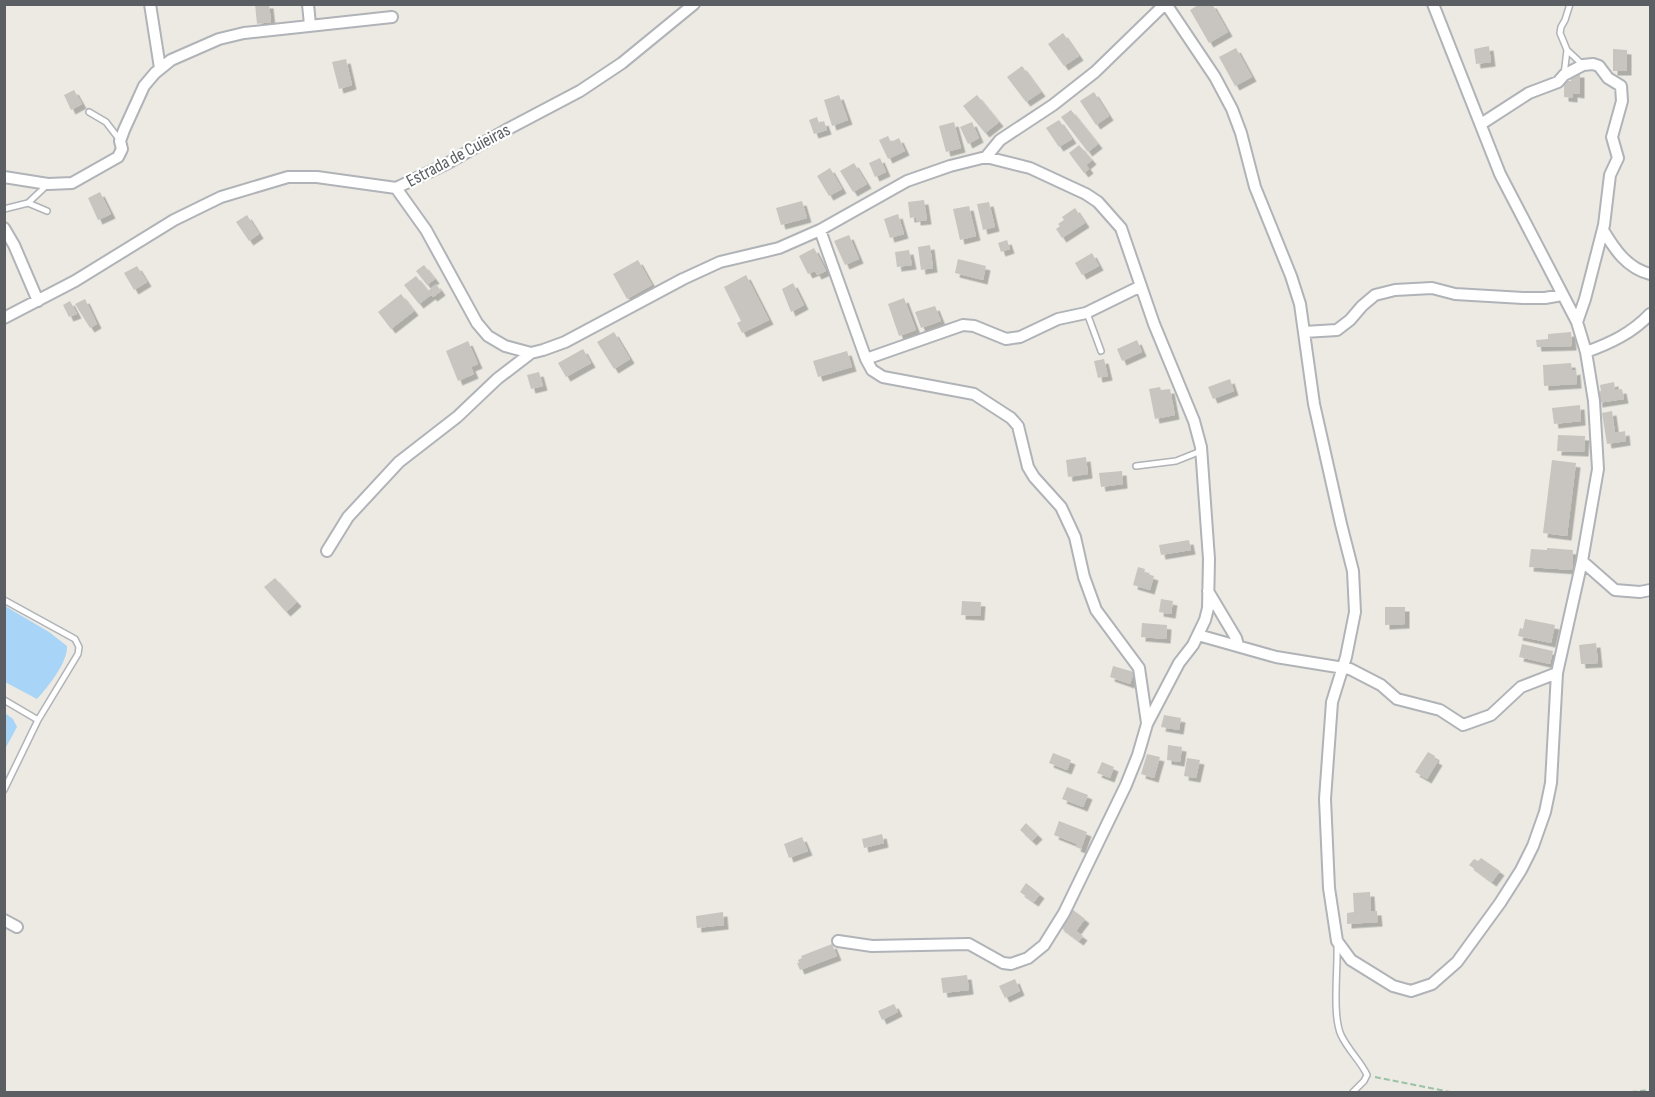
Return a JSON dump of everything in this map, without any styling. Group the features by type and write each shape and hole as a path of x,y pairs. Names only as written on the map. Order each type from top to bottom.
{"street":[{"path":"150,4 160,69"},
{"path":"308,4 310,25"},
{"name":"Estrada de Cuieiras","path":"4,318 75,281 174,220 221,197 288,177 317,177 396,188 448,163 580,92 622,63 694,4"},
{"path":"986,157 1000,140 1053,105 1095,72 1165,4 1215,77 1232,109 1255,187 1300,304 1314,404 1353,572 1355,612 1343,667 1332,702 1325,799 1329,888 1336,940 1351,960 1400,989 1411,991 1432,984 1457,962 1500,903 1533,846 1545,812 1551,783 1557,673 1582,561 1598,470 1595,413 1586,352 1577,322 1500,174 1433,4"},
{"path":"4,177 48,184 72,183 118,157 122,149 120,141 144,86 171,60 219,39 244,33 392,17"},
{"path":"1481,124 1529,93 1558,82 1564,75 1583,65 1599,66 1608,78 1621,86 1622,101 1612,137 1618,158 1610,175 1603,230 1577,322"},
{"path":"327,551 348,517 399,462 531,353 565,342 683,279 720,262 779,248 820,230 907,181 950,166 986,157 1030,168 1098,202 1121,228 1154,324 1194,422 1201,452 1209,559 1208,608 1193,645 1179,663 1147,724 1126,784 1068,904 1044,945 1028,958 1011,964 1003,963 969,944 872,946 838,941"},
{"path":"396,188 426,230 477,323 488,336 505,346 531,353"},
{"path":"4,228 38,301"},
{"path":"820,230 872,370 883,377 974,394 1011,418 1018,426 1028,467 1061,507 1075,537 1090,599 1139,668 1147,724"},
{"path":"1603,230 1627,262 1637,271 1650,274"},
{"path":"866,359 963,325 974,326 1006,339 1020,337 1058,319 1087,313 1141,286"},
{"path":"1304,332 1337,330 1375,295 1395,290 1432,288 1455,294 1523,298 1545,298 1562,294"},
{"path":"1586,352 1632,331 1650,314"},
{"path":"1582,561 1614,590 1640,592 1650,590"},
{"path":"1208,591 1238,645"},
{"path":"1198,635 1298,661 1343,667 1362,674 1381,685 1397,699 1440,710 1463,725 1491,715 1521,687 1557,673"},
{"path":"4,920 17,927"}],"lane":[{"path":"1570,4 1560,33 1567,50 1583,65"},
{"path":"1564,75 1567,50"},
{"path":"89,112 106,122 120,141"},
{"path":"4,209 28,203 48,184"},
{"path":"28,203 47,211"},
{"path":"1087,313 1101,351"},
{"path":"1136,466 1176,461 1201,452"},
{"path":"4,600 75,639 79,647 78,654 38,720 4,790"},
{"path":"4,700 38,720"},
{"path":"1336,940 1337,1023 1347,1046 1367,1076 1353,1092"}],"path":[{"path":"1367,1076 1450,1092"},
{"path":"1631,1092 1650,1090"}],"water":[{"path":"5,606 49,632 67,646 61,667 37,699 5,682"},
{"path":"5,713 13,719 17,727 5,749"}],"building":[{"path":"255,4 269,4 271,22 257,24"},
{"path":"1200,4 1212,4 1228,32 1209,43 1190,10"},
{"path":"1063,33 1079,56 1064,66 1048,44"},
{"path":"1489,46 1491,62 1476,64 1474,49"},
{"path":"1236,48 1252,77 1235,86 1219,57"},
{"path":"1613,49 1627,50 1627,71 1613,71"},
{"path":"346,59 352,85 339,89 332,62"},
{"path":"1022,66 1041,92 1026,102 1007,77"},
{"path":"1571,73 1580,73 1580,94 1573,93 1573,98 1564,97 1564,81 1571,81"},
{"path":"74,90 82,104 71,110 64,95"},
{"path":"1094,92 1109,116 1096,125 1080,101"},
{"path":"839,95 848,120 832,126 824,100"},
{"path":"977,95 999,122 985,133 963,106"},
{"path":"1071,110 1098,144 1088,152 1061,117"},
{"path":"817,117 819,123 824,121 827,130 814,134 809,120"},
{"path":"1059,120 1072,139 1059,147 1046,128"},
{"path":"954,122 961,148 946,152 939,126"},
{"path":"972,122 979,138 968,144 960,127"},
{"path":"888,136 891,142 899,138 905,151 888,159 879,140"},
{"path":"1079,145 1092,160 1086,165 1089,169 1084,173 1069,153"},
{"path":"880,158 886,172 875,177 869,163"},
{"path":"854,163 867,184 853,192 840,171"},
{"path":"830,168 842,189 829,196 817,176"},
{"path":"100,192 111,214 98,220 88,198"},
{"path":"924,200 927,220 916,221 916,217 910,218 908,202"},
{"path":"802,201 807,218 781,225 776,208"},
{"path":"989,202 995,227 983,230 977,204"},
{"path":"969,206 976,236 960,240 953,209"},
{"path":"1075,208 1085,223 1062,238 1056,229 1060,226 1058,224 1064,220 1062,217"},
{"path":"898,214 904,234 890,238 884,219"},
{"path":"247,215 259,234 249,241 236,222"},
{"path":"849,235 859,259 845,265 834,241"},
{"path":"1007,240 1010,249 1001,252 998,243"},
{"path":"930,245 933,268 921,270 918,247"},
{"path":"814,248 826,271 817,275 815,271 808,274 799,256"},
{"path":"909,250 912,265 897,267 895,252"},
{"path":"1092,253 1099,266 1082,275 1075,263"},
{"path":"958,259 986,266 983,280 955,273"},
{"path":"638,260 652,285 627,299 613,274"},
{"path":"424,265 435,279 427,285 416,271"},
{"path":"137,266 147,282 134,290 124,273"},
{"path":"746,275 769,320 742,333 737,323 741,321 724,287"},
{"path":"416,276 428,291 436,284 441,291 419,304 404,285"},
{"path":"793,283 804,305 791,312 782,289"},
{"path":"401,294 414,311 391,329 378,312"},
{"path":"904,298 916,330 899,336 888,304"},
{"path":"85,299 97,324 90,328 75,304"},
{"path":"70,301 77,314 69,317 63,305"},
{"path":"935,306 941,321 921,328 915,312"},
{"path":"614,332 630,359 614,369 597,342"},
{"path":"1571,332 1572,346 1537,347 1536,340 1548,339 1548,334"},
{"path":"1137,340 1142,352 1122,361 1117,349"},
{"path":"468,341 478,364 471,367 474,374 458,381 446,351"},
{"path":"583,349 591,363 566,377 558,363"},
{"path":"847,351 852,367 818,377 813,361"},
{"path":"1104,359 1108,376 1098,378 1094,361"},
{"path":"1571,363 1572,371 1576,370 1577,384 1544,386 1543,365"},
{"path":"539,372 543,386 531,389 527,375"},
{"path":"1230,379 1234,391 1213,399 1208,387"},
{"path":"1614,382 1615,390 1622,389 1624,399 1598,403 1597,392 1601,391 1600,385"},
{"path":"1160,387 1161,390 1170,389 1175,415 1155,419 1149,389"},
{"path":"1580,405 1581,421 1554,424 1552,408"},
{"path":"1612,411 1615,433 1625,431 1626,441 1607,444 1602,413"},
{"path":"1558,435 1585,436 1584,452 1557,451"},
{"path":"1086,457 1088,474 1068,477 1066,460"},
{"path":"1552,460 1576,463 1567,536 1543,533"},
{"path":"1122,471 1123,484 1101,487 1099,473"},
{"path":"1189,540 1191,550 1161,555 1159,545"},
{"path":"1547,548 1573,550 1572,570 1529,567 1531,549 1547,550"},
{"path":"1138,567 1145,569 1144,573 1154,576 1150,590 1133,585"},
{"path":"275,578 297,602 286,612 264,587"},
{"path":"1161,599 1173,601 1171,614 1159,612"},
{"path":"962,601 981,602 980,616 961,615"},
{"path":"1385,607 1405,607 1405,624 1385,625"},
{"path":"1525,619 1555,625 1551,643 1518,636 1520,628 1523,629"},
{"path":"1142,623 1167,625 1166,639 1141,637"},
{"path":"1596,643 1598,663 1581,664 1579,645"},
{"path":"1522,644 1553,651 1550,664 1519,657"},
{"path":"1113,666 1134,672 1130,684 1110,677"},
{"path":"1164,715 1181,718 1179,730 1161,727"},
{"path":"1168,745 1182,747 1180,762 1167,760"},
{"path":"1428,752 1438,761 1427,779 1415,772"},
{"path":"1053,753 1071,760 1067,770 1049,763"},
{"path":"1147,754 1160,757 1154,778 1141,774"},
{"path":"1187,758 1200,760 1196,778 1184,776"},
{"path":"1102,762 1114,767 1110,778 1097,773"},
{"path":"1067,787 1088,795 1083,807 1062,799"},
{"path":"1059,821 1087,832 1081,849 1076,847 1077,844 1054,835"},
{"path":"1026,823 1038,835 1032,841 1020,830"},
{"path":"882,834 884,843 864,848 862,839"},
{"path":"802,837 808,851 789,858 784,844"},
{"path":"1481,858 1500,871 1492,882 1469,865 1474,859 1478,861"},
{"path":"1026,883 1040,894 1034,902 1020,892"},
{"path":"1370,892 1371,911 1377,911 1378,922 1347,924 1347,913 1354,912 1353,893"},
{"path":"1072,909 1085,919 1076,931 1083,936 1079,941 1059,926"},
{"path":"723,912 724,925 697,928 696,916"},
{"path":"832,944 837,956 800,970 797,963 802,958 801,956"},
{"path":"967,975 969,990 943,993 941,978"},
{"path":"1015,979 1020,991 1005,998 999,986"},
{"path":"894,1004 898,1012 882,1020 878,1011"}]}
